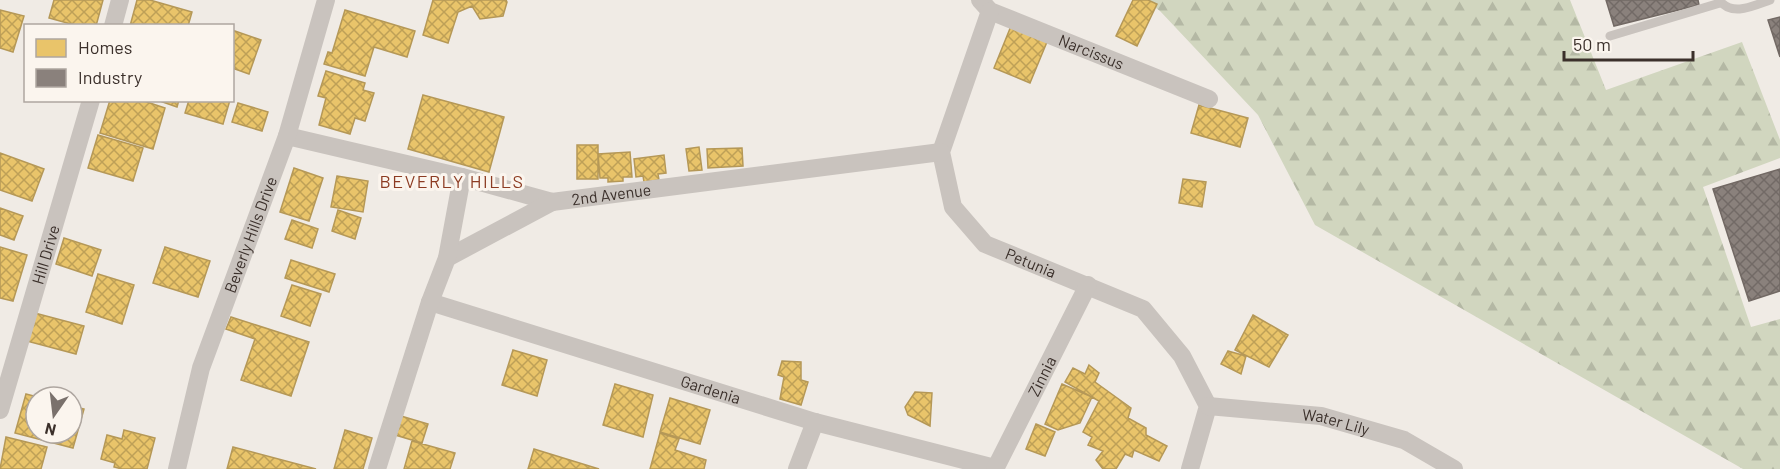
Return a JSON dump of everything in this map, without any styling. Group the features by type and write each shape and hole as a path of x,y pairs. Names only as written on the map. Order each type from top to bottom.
{"street":[{"path":"114,24 120,0"},
{"name":"Beverly Hills Drive","path":"177,469 201,368 287,136 319,2"},
{"path":"941,152 985,5"},
{"name":"Narcissus","path":"985,5 1209,99"},
{"name":"Hill Drive","path":"0,410 90,102"},
{"name":"2nd Avenue","path":"287,136 462,177 552,202 941,152"},
{"name":"Petunia","path":"941,152 953,207 985,244 1143,309 1182,356 1208,406"},
{"path":"377,469 430,302 447,258 462,177"},
{"path":"447,258 552,202"},
{"name":"Zinnia","path":"995,469 1088,285"},
{"name":"Gardenia","path":"430,302 815,422 995,469"},
{"path":"1190,469 1208,406"},
{"name":"Water Lily","path":"1208,406 1321,416 1404,440 1454,469"},
{"path":"797,469 815,422"}],"lane":[{"path":"1610,36 1719,1 1741,10 1770,0"}],"green space":[{"path":"1145,0 1570,0 1606,90 1742,42 1780,140 1780,158 1703,187 1751,327 1780,319 1780,469 1743,469 1315,225 1258,115 1160,11"}],"building: Homes":[{"path":"54,0 103,0 97,24 71,24 49,18"},
{"path":"137,0 150,0 192,12 189,24 131,24"},
{"path":"433,0 506,0 507,2 503,16 480,19 472,6 458,12 448,43 423,35"},
{"path":"1133,0 1148,0 1157,4 1137,46 1116,36"},
{"path":"0,10 24,16 13,52 0,48"},
{"path":"345,10 415,31 407,57 374,47 365,76 324,64 328,52 332,53"},
{"path":"1011,26 1047,42 1030,83 994,68"},
{"path":"234,31 261,40 249,74 234,69"},
{"path":"326,71 365,83 363,90 374,93 365,121 355,118 350,134 319,125 326,98 318,96"},
{"path":"423,95 504,117 489,172 408,149"},
{"path":"109,102 147,102 165,108 153,149 100,133"},
{"path":"163,102 178,102 177,107"},
{"path":"188,102 229,102 223,124 185,113"},
{"path":"238,103 268,112 262,131 232,122"},
{"path":"1199,105 1248,118 1240,147 1191,133"},
{"path":"98,135 143,148 133,181 88,168"},
{"path":"577,145 598,145 598,179 577,179"},
{"path":"699,147 702,170 689,171 686,149"},
{"path":"742,148 743,166 708,168 707,149"},
{"path":"630,152 632,177 623,177 623,181 608,182 608,178 600,178 598,154"},
{"path":"0,153 44,169 32,201 0,190"},
{"path":"664,155 666,173 658,174 659,180 644,182 643,176 636,177 634,159"},
{"path":"294,168 323,178 309,221 280,212"},
{"path":"337,176 368,181 363,212 331,207"},
{"path":"1183,179 1206,182 1202,207 1179,203"},
{"path":"0,208 23,216 14,240 0,235"},
{"path":"338,210 361,218 355,239 332,231"},
{"path":"292,220 318,229 312,248 285,239"},
{"path":"64,238 101,250 92,276 56,264"},
{"path":"0,247 27,255 13,301 0,298"},
{"path":"165,247 210,261 198,297 153,283"},
{"path":"291,260 335,274 329,292 285,278"},
{"path":"98,274 134,285 122,324 86,312"},
{"path":"292,285 321,294 310,326 281,316"},
{"path":"31,312 84,326 76,354 23,340"},
{"path":"1253,315 1288,335 1269,367 1235,350"},
{"path":"231,317 309,342 291,396 241,380 255,339 226,329"},
{"path":"513,350 547,360 537,396 502,385"},
{"path":"1228,351 1246,356 1241,374 1221,364"},
{"path":"782,361 801,362 801,380 808,382 801,405 780,399 784,377 778,375"},
{"path":"1089,365 1099,373 1095,382 1131,408 1128,418 1146,428 1146,435 1167,446 1159,461 1134,450 1132,457 1125,454 1116,469 1103,469 1096,460 1103,451 1088,445 1092,437 1083,432 1099,401 1065,382 1073,368 1085,374"},
{"path":"615,384 653,395 643,437 603,425"},
{"path":"1062,384 1092,397 1080,423 1058,430 1045,424"},
{"path":"915,392 932,393 930,426 908,415 905,407"},
{"path":"670,398 710,410 700,444 660,432"},
{"path":"24,401 24,435 15,433"},
{"path":"401,416 428,424 422,443 395,435"},
{"path":"1036,424 1055,432 1045,456 1026,449"},
{"path":"124,430 155,438 147,469 122,469 114,467 115,463 101,459 107,435 122,439"},
{"path":"345,430 372,438 363,469 334,469"},
{"path":"660,433 679,439 675,450 706,460 704,469 650,469"},
{"path":"6,437 24,441 24,445 47,447 41,469 0,469"},
{"path":"412,441 455,453 450,469 404,469"},
{"path":"233,447 316,469 227,469"},
{"path":"534,449 599,469 528,469"}],"building: Industry":[{"path":"1606,0 1698,0 1699,5 1614,26"},
{"path":"1780,17 1780,57 1768,20"},
{"path":"1780,169 1780,291 1749,301 1713,189"}],"district":[{"name":"BEVERLY HILLS","path":"452,182"}]}
